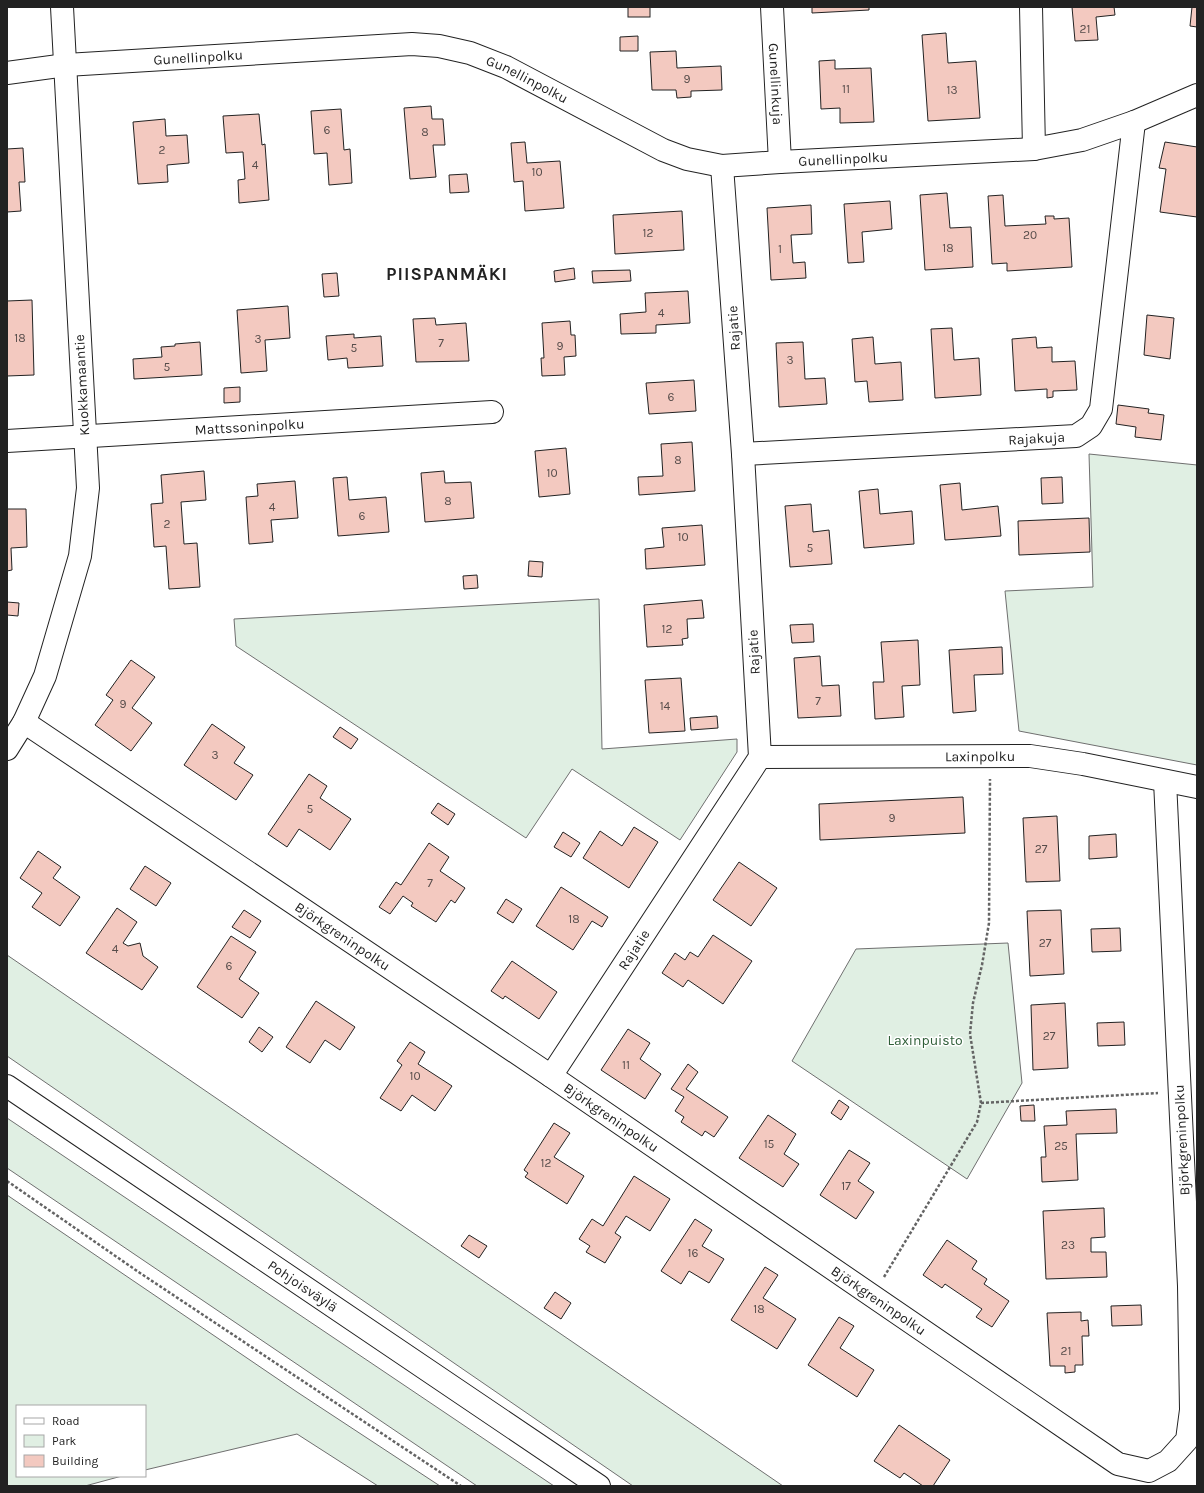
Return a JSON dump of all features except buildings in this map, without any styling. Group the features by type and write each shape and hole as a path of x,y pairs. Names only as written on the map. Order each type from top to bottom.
{"street":[{"name":"Kuokkamaantie","path":"7,748 24,722 45,676 80,556 88,488 62,7"},
{"name":"Gunellinkuja","path":"772,7 780,162"},
{"path":"1031,7 1034,149"},
{"name":"Gunellinpolku","path":"7,73 66,65 404,45 439,46 470,53 506,68 663,150 687,159 722,166 1034,149 1082,140 1134,122 1197,95"},
{"name":"Rajakuja","path":"743,454 1076,436 1091,426 1101,409 1134,122"},
{"name":"Rajatie","path":"551,1076 760,757 743,454 722,166"},
{"name":"Mattssoninpolku","path":"7,441 492,412"},
{"name":"Björkgreninpolku","path":"24,722 551,1076 1118,1464 1149,1472 1168,1461 1187,1440 1191,1410 1189,1286 1164,781"},
{"name":"Laxinpolku","path":"760,757 1030,756 1083,764 1197,787"},
{"name":"Pohjoisväylä","path":"7,1086 599,1486"}],"path":[{"path":"872,1296 977,1122 981,1103 970,1034 972,1003 982,965 989,923 991,755"},
{"path":"981,1103 1180,1092"},
{"path":"7,1181 140,1273 461,1486"}],"green space":[{"path":"1089,454 1197,465 1197,765 1019,731 1005,591 1093,587"},
{"path":"599,599 602,749 737,739 737,752 680,840 572,769 526,838 236,646 234,619"},
{"name":"Laxinpuisto","path":"1008,943 1022,1083 967,1179 792,1061 856,949"},
{"path":"7,955 783,1486 633,1486 7,1056"},
{"path":"7,1118 554,1486 477,1486 7,1168"},
{"path":"7,1195 297,1392 440,1486 378,1486 297,1434 146,1470 146,1405 16,1405 16,1477 118,1477 85,1486 7,1486"}],"district":[{"name":"PIISPANMÄKI","path":"447,274"}]}
